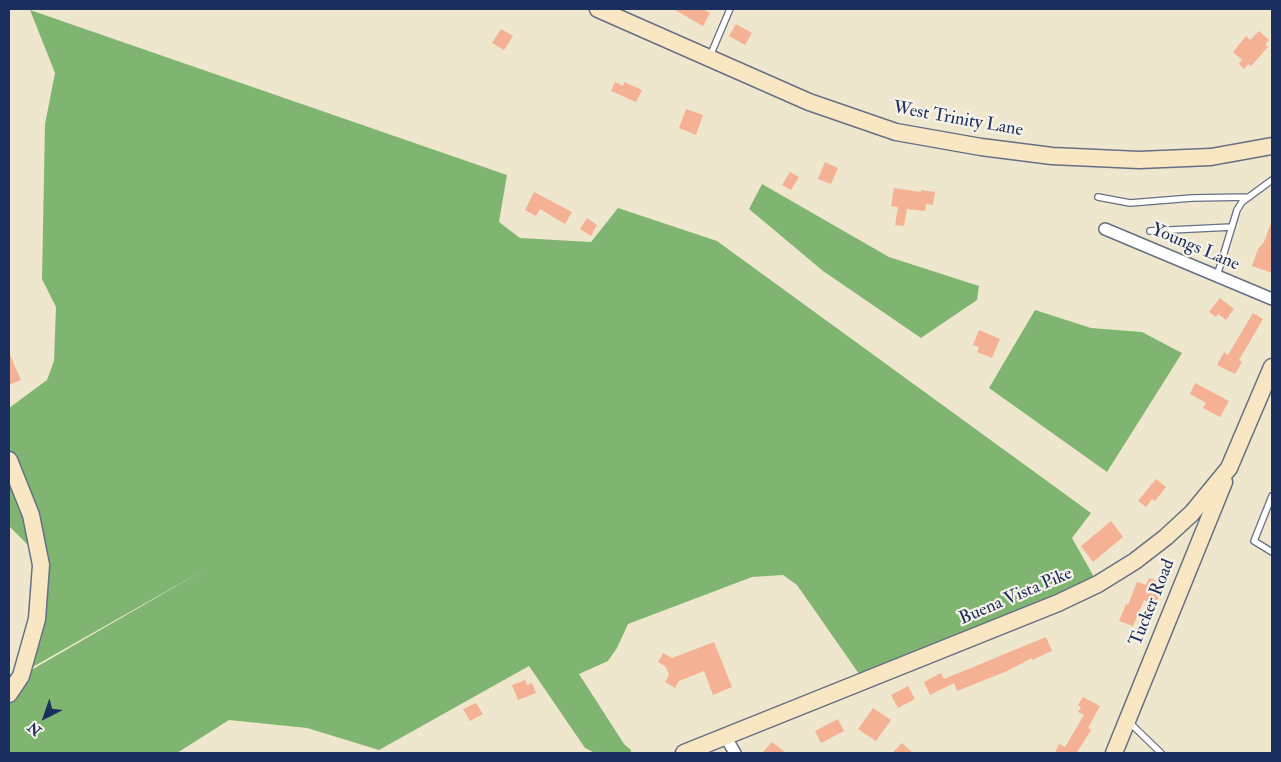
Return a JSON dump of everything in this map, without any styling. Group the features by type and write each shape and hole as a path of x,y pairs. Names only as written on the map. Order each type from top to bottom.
{"main road":[{"name":"West Trinity Lane","path":"598,9 809,102 896,132 981,147 1052,156 1139,160 1211,157 1272,146"},
{"name":"Buena Vista Pike","path":"684,753 1058,603 1098,584 1135,561 1166,537 1192,513 1229,468 1272,366"},
{"path":"9,460 31,515 41,565 37,619 21,676 9,694"},
{"name":"Tucker Road","path":"1114,753 1229,468"}],"street":[{"name":"Youngs Lane","path":"1105,229 1272,299"},
{"path":"726,736 735,753"}],"lane":[{"path":"709,58 730,9"},
{"path":"1217,276 1237,210 1242,202 1272,180"},
{"path":"1098,197 1130,203 1192,198 1249,197"},
{"path":"1150,230 1232,227"},
{"path":"1272,496 1254,542 1272,552"},
{"path":"1128,720 1161,753"}],"green space":[{"path":"30,10 507,175 499,222 520,238 591,242 618,208 717,241 1091,513 1072,538 1098,584 864,681 797,585 783,575 752,577 628,624 617,648 608,661 579,674 624,744 631,750 631,753 595,753 585,748 529,666 379,750 307,728 229,720 177,753 9,753 9,674 21,676 204,570 22,673 39,556 9,526 9,408 47,380 54,361 56,307 42,279 45,124 55,73"},
{"path":"762,184 889,257 979,286 977,300 921,338 823,271 749,209"},
{"path":"1035,310 1091,328 1142,332 1182,353 1107,472 989,388"}],"building":[{"path":"673,9 703,9 710,13 703,26"},
{"path":"736,24 752,33 745,45 729,36"},
{"path":"501,29 513,36 504,50 492,43"},
{"path":"1259,31 1269,40 1265,45 1268,47 1251,66 1248,64 1244,69 1239,64 1242,60 1233,52 1246,36 1250,40"},
{"path":"615,82 623,86 624,82 642,90 636,102 611,91"},
{"path":"686,109 703,115 696,135 679,128"},
{"path":"825,162 838,168 831,184 818,179"},
{"path":"790,172 799,177 791,190 782,185"},
{"path":"894,188 935,192 933,205 926,204 925,211 907,209 904,226 895,225 898,207 891,206"},
{"path":"534,192 572,212 565,224 540,209 536,216 525,210"},
{"path":"587,218 597,225 591,236 580,229"},
{"path":"1272,223 1272,273 1252,266"},
{"path":"1220,298 1234,309 1226,320 1218,314 1216,317 1209,312"},
{"path":"1253,313 1263,319 1239,360 1242,362 1235,374 1217,365 1224,352 1228,355"},
{"path":"979,330 1000,339 992,358 977,352 979,347 973,345"},
{"path":"9,353 21,380 9,385"},
{"path":"1195,383 1229,401 1220,417 1203,408 1206,403 1190,394"},
{"path":"1156,479 1166,487 1155,501 1152,499 1146,507 1138,501"},
{"path":"1111,521 1123,537 1093,562 1081,546"},
{"path":"1149,578 1164,584 1156,605 1144,600 1133,626 1119,621 1137,582 1146,585"},
{"path":"1046,637 1052,651 957,691 954,683 930,695 924,682 941,673 944,679"},
{"path":"714,642 732,687 713,695 704,671 679,681 675,688 665,682 669,675 666,667 658,662 663,653 672,658"},
{"path":"525,680 527,685 532,683 536,693 518,700 512,685"},
{"path":"908,686 915,699 898,708 891,695"},
{"path":"1083,697 1100,706 1088,728 1091,730 1077,752 1079,753 1055,753 1059,744 1065,747 1084,715 1078,712 1081,707 1078,705"},
{"path":"476,703 483,714 470,721 463,709"},
{"path":"873,708 891,720 876,741 858,729"},
{"path":"838,719 844,731 821,743 815,731"},
{"path":"772,742 786,753 762,753"},
{"path":"902,743 913,753 892,753"}]}
